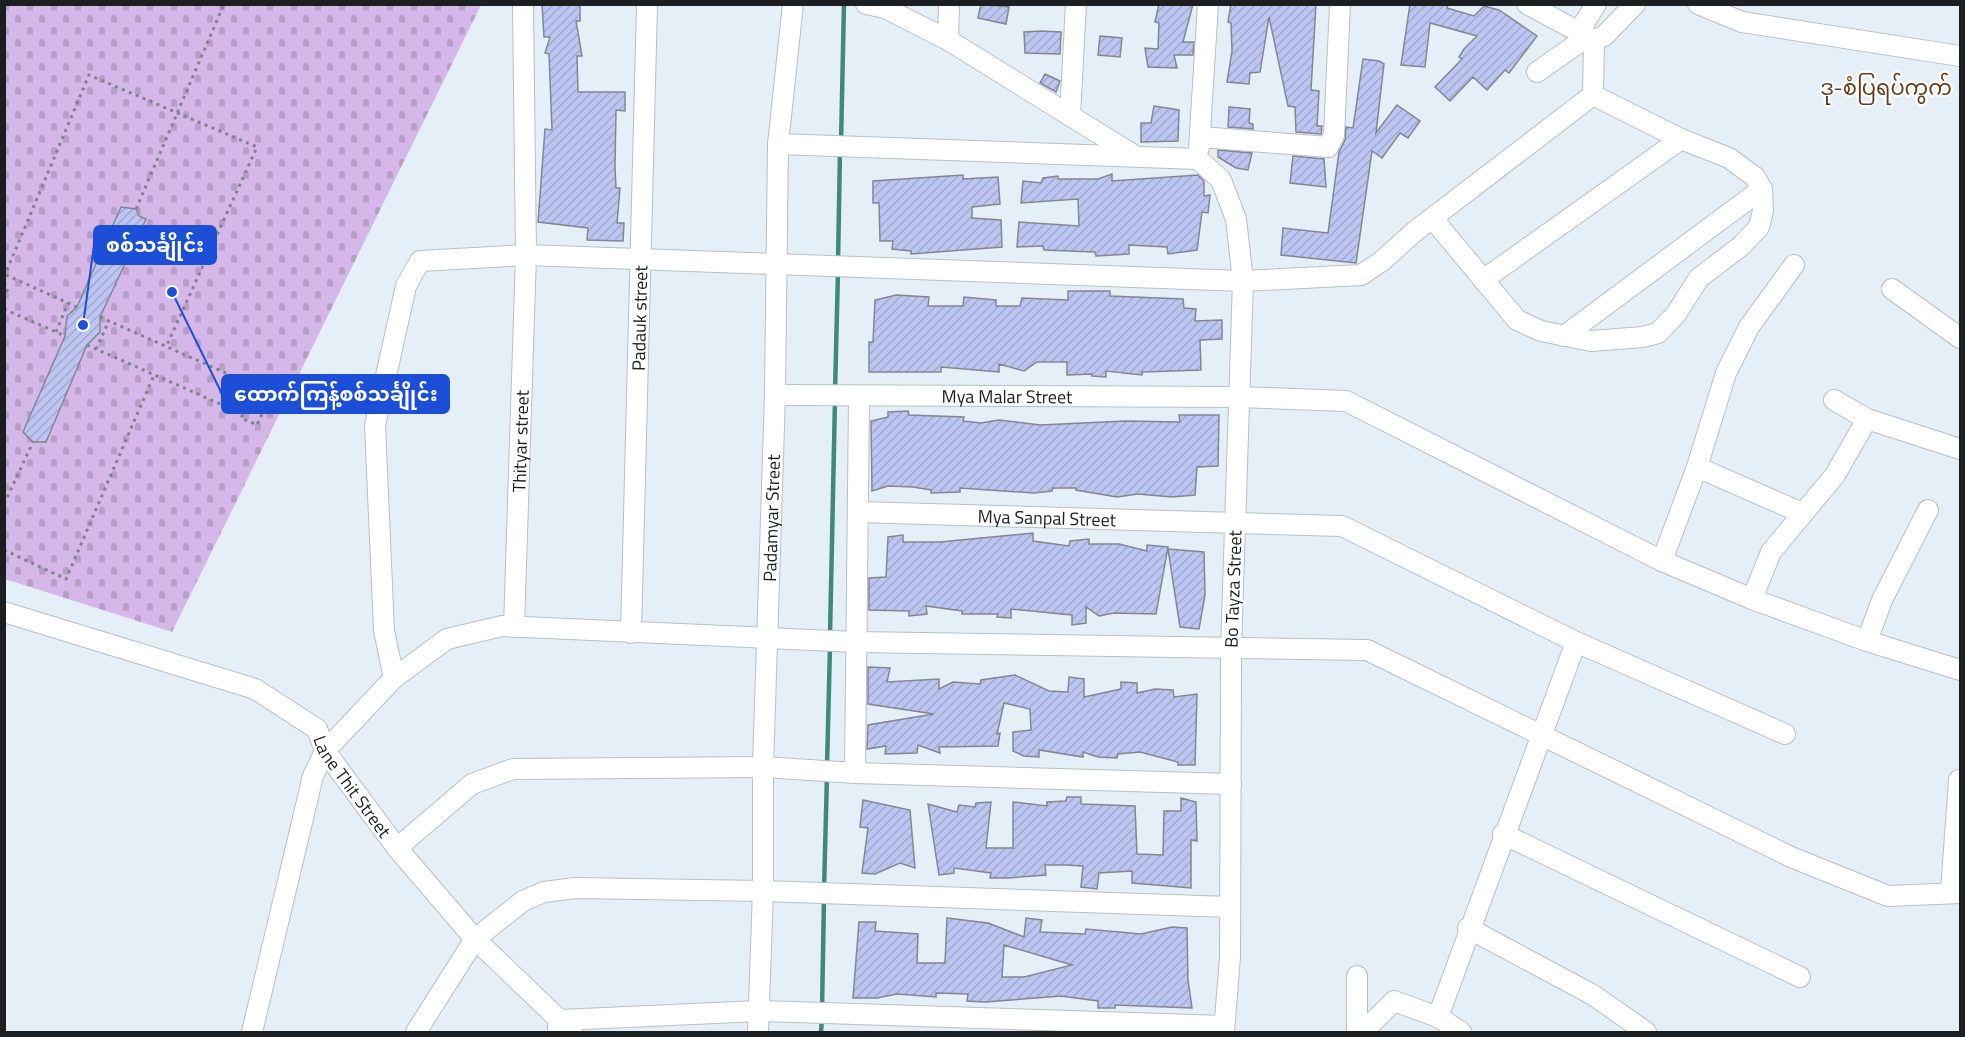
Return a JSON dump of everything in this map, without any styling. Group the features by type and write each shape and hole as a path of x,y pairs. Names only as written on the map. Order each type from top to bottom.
{"street":[{"name":"Thityar street","path":"514,627 526,255 524,4"},
{"name":"Padauk street","path":"631,633 647,4"},
{"name":"Padamyar Street","path":"758,1032 764,891 763,766 776,395 778,144 793,4"},
{"path":"866,4 885,8 948,40 1134,155"},
{"path":"948,40 949,4"},
{"path":"1070,116 1076,4"},
{"path":"778,144 1198,159 1208,4"},
{"path":"1200,136 1328,147 1334,135 1340,4"},
{"path":"1527,4 1586,37"},
{"path":"1593,95 1586,37 1596,4"},
{"path":"1537,72 1586,37 1604,36 1635,4"},
{"path":"1698,4 1742,22 1960,56"},
{"path":"394,678 384,631 375,425 406,286 420,261 526,255 1243,281 1361,275 1382,261 1414,232 1593,95"},
{"path":"1433,219 1517,320 1541,331 1591,341 1643,337 1658,333 1676,314 1700,278 1741,246 1759,227 1763,211 1762,189 1755,177 1730,158 1681,139 1593,95"},
{"path":"1484,280 1681,139"},
{"name":"Bo Tayza Street","path":"1198,159 1221,180 1236,219 1243,281 1231,650 1230,957 1224,1029"},
{"path":"1564,336 1762,189"},
{"path":"1662,561 1697,467 1726,373 1749,327 1794,265"},
{"path":"1892,289 1960,338"},
{"name":"Mya Malar Street","path":"776,395 1240,397 1346,401 1662,561 1752,599 1867,641 1960,670"},
{"path":"855,773 859,397"},
{"path":"1834,400 1867,419 1960,449"},
{"path":"1752,599 1772,552 1835,475 1867,419"},
{"path":"1697,467 1802,513"},
{"path":"1867,641 1882,600 1928,510"},
{"name":"Mya Sanpal Street","path":"858,512 1342,526 1576,642 1785,734"},
{"name":"Lane Thit Street","path":"4,612 255,689 317,729 325,751 397,848 475,939 563,1028"},
{"path":"252,1032 313,776 325,751 394,678 447,639 502,626 856,642 1231,650 1367,650 1791,857 1888,896 1956,892 1959,780"},
{"path":"1438,1017 1468,928 1576,642"},
{"path":"397,848 472,784 513,769 763,766 855,773 1231,784"},
{"path":"1503,834 1800,977"},
{"path":"416,1032 475,939 523,901 544,892 575,888 764,891 1230,906"},
{"path":"1468,928 1593,995 1646,1032"},
{"path":"1357,976 1357,1032"},
{"path":"1363,1032 1394,1001 1438,1017 1461,1032"},
{"path":"563,1028 759,1011 1224,1029"}],"path":[{"path":"136,209 224,4"},
{"path":"77,307 5,276 89,75 257,147 166,346"},
{"path":"4,283 8,289 4,296"},
{"path":"56,332 68,303"},
{"path":"4,309 64,336"},
{"path":"100,317 255,386"},
{"path":"96,349 109,321"},
{"path":"87,345 243,414"},
{"path":"4,550 66,579 154,375"},
{"path":"257,383 273,390 257,425 241,418 255,386 257,383"},
{"path":"4,504 33,442"}],"green space":[{"path":"5,5 481,5 172,632 5,579"}],"building":[{"path":"542,4 580,4 580,21 576,21 582,56 577,56 578,92 625,92 625,111 616,110 615,167 616,188 620,188 617,223 624,223 623,241 587,240 588,228 538,222 545,129 552,130 549,54 545,53 550,37 544,37"},
{"path":"981,4 1009,7 1006,24 978,18"},
{"path":"1159,4 1193,4 1183,42 1194,42 1193,55 1174,55 1177,68 1148,67 1145,48 1158,49 1159,23 1155,22"},
{"path":"1231,4 1316,4 1311,90 1319,91 1317,126 1322,126 1321,134 1296,132 1295,107 1288,106 1269,17 1260,72 1250,73 1249,84 1227,82 1232,51 1231,23 1228,22"},
{"path":"1410,4 1448,4 1447,8 1474,16 1484,6 1499,10 1537,36 1509,73 1505,70 1487,90 1473,77 1450,101 1435,87 1462,59 1459,57 1464,49 1477,36 1430,23 1425,67 1401,65"},
{"path":"1024,32 1061,32 1060,54 1025,53"},
{"path":"1100,36 1122,38 1120,57 1098,55"},
{"path":"1363,59 1384,64 1376,133 1397,105 1420,121 1408,138 1400,133 1382,158 1372,151 1356,263 1281,255 1283,228 1328,233 1339,152 1345,140 1346,127 1353,128"},
{"path":"1045,74 1060,81 1056,92 1040,83"},
{"path":"1154,106 1179,110 1178,141 1141,142 1141,123 1151,123"},
{"path":"1229,107 1250,109 1249,123 1253,124 1253,129 1228,127"},
{"path":"1218,150 1252,153 1248,170 1236,168 1218,157"},
{"path":"1293,156 1324,159 1326,187 1290,183"},
{"path":"1112,174 1112,181 1198,175 1204,181 1204,196 1210,195 1208,213 1202,212 1197,250 1168,254 1167,247 1129,245 1129,254 1096,256 1095,252 1044,250 1043,246 1017,247 1019,222 1079,226 1078,199 1021,203 1023,181 1041,183 1043,178 1058,176 1058,179 1098,179"},
{"path":"963,175 963,179 998,177 1000,204 972,207 972,218 1001,220 1002,247 911,254 911,251 892,249 893,241 880,241 879,203 873,203 873,181"},
{"path":"121,207 136,209 139,216 146,219 100,317 100,332 87,345 46,442 33,442 23,432 65,336 67,316 77,307"},
{"path":"1068,291 1110,291 1110,296 1183,299 1184,308 1196,309 1195,321 1222,320 1222,339 1200,340 1201,370 1142,372 1142,375 1106,371 1106,377 1092,376 1092,374 1067,375 1067,362 1037,362 1024,371 999,364 999,372 941,367 941,372 869,372 869,342 873,342 875,300 896,295 929,297 928,306 963,306 964,297 996,300 996,306 1020,306 1022,298 1068,300"},
{"path":"908,411 909,415 964,417 963,421 981,423 999,420 1040,425 1126,421 1180,422 1179,415 1219,415 1218,466 1197,467 1195,495 1172,497 1138,494 1117,497 1076,490 1076,488 1053,488 1052,491 1034,493 960,488 960,492 931,493 931,490 913,487 888,486 872,491 871,421 888,417 888,412"},
{"path":"1033,533 1033,541 1069,546 1070,541 1089,539 1089,544 1119,544 1147,551 1147,545 1168,547 1156,614 1114,613 1099,616 1086,607 1086,623 1072,625 1072,615 1011,609 1011,618 997,617 998,614 962,614 962,611 926,606 927,614 909,616 909,611 869,610 869,578 886,577 888,537 903,535 903,542 940,542"},
{"path":"1168,549 1204,552 1205,595 1199,629 1180,627"},
{"path":"868,667 890,668 887,682 939,679 939,689 953,682 980,684 981,680 1015,675 1049,691 1068,692 1069,677 1084,679 1084,697 1121,689 1121,682 1137,683 1137,693 1155,689 1173,690 1174,697 1197,694 1195,765 1178,765 1178,762 1140,752 1118,754 1117,758 1098,757 1083,752 1083,757 1039,750 1039,757 1024,756 1013,751 1013,732 1031,730 1030,709 1004,703 997,734 1000,733 998,746 939,747 940,753 918,745 917,753 885,754 886,746 867,749 868,725 934,714 868,704"},
{"path":"1067,797 1081,797 1081,804 1135,806 1137,854 1163,855 1164,811 1181,811 1181,798 1196,802 1197,841 1191,840 1191,888 1132,883 1132,871 1099,873 1097,889 1081,887 1083,866 1066,865 1045,865 1046,875 1008,878 990,878 991,873 954,868 954,873 939,875 928,804 957,812 959,805 975,807 976,803 991,802 986,848 1013,848 1013,802 1047,806 1047,802 1066,801"},
{"path":"863,800 910,810 915,868 900,863 875,874 862,873 868,828 860,827"},
{"path":"947,918 988,923 1024,937 1026,918 1042,920 1040,932 1085,934 1086,929 1141,934 1172,927 1187,928 1188,980 1192,1008 1115,1005 1115,1008 1098,1008 1098,1001 1061,996 985,1002 967,1001 968,994 936,993 936,997 897,994 877,998 853,998 859,922 876,922 875,931 918,934 917,963 945,963","holes":["1004,945 1072,965 1024,977 1002,977"]}],"waterway":[{"path":"841,143 844,4"},
{"path":"838,263 840,151"},
{"path":"835,392 838,271"},
{"path":"830,635 835,400"},
{"path":"827,767 830,646"},
{"path":"824,890 827,775"},
{"path":"822,1010 824,898"},
{"path":"821,1032 822,1018"}],"place":[{"name":"ထောက်ကြန့်စစ်သင်္ချိုင်း","path":"172,292"},
{"name":"စစ်သင်္ချိုင်း","path":"83,325"}],"district":[{"name":"ဒု-စံပြရပ်ကွက်","path":"1886,87"}]}
